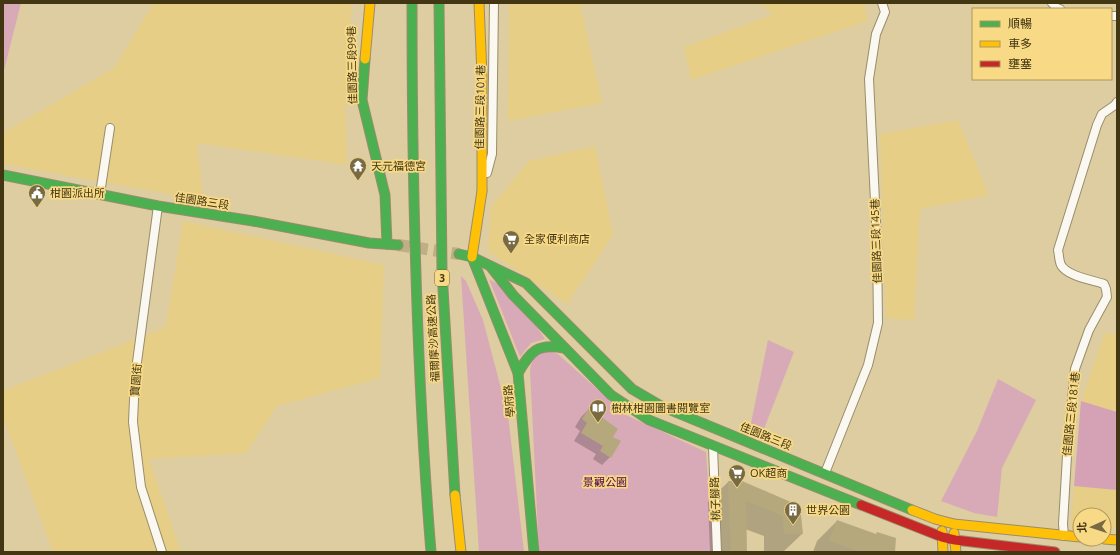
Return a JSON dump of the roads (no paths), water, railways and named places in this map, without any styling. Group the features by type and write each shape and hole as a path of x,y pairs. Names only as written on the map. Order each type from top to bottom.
{"main road":[{"path":"365,59 370,3"},
{"name":"福爾摩沙高速公路","path":"412,3 414,230 417,344 424,477 431,552"},
{"name":"福爾摩沙高速公路","path":"439,3 442,271 453,478 461,552"},
{"path":"441,104 446,3"},
{"path":"479,3 482,75 482,191"},
{"name":"佳園路三段99巷","path":"365,59 362,100 385,195 387,244"},
{"name":"佳園路三段","path":"3,175 158,206 253,221 369,243 398,245"},
{"name":"佳園路三段101巷","path":"472,257 482,191"},
{"name":"佳園路三段","path":"459,254 472,257 489,264 526,282 632,389 661,406 935,520 954,524 1072,536"},
{"name":"學府路","path":"472,257 518,373 534,552"},
{"name":"佳園路三段","path":"489,264 513,295 611,395 649,420 713,447 942,537 955,540 1055,552"},
{"path":"518,373 529,354 540,347 550,345 564,348"},
{"path":"942,552 943,522"},
{"path":"954,524 956,552"}],"street":[{"name":"佳園路三段99巷","path":"363,3 365,59"},
{"name":"佳園路三段101巷","path":"482,191 492,154 494,3"},
{"name":"佳園路三段145巷","path":"825,473 868,365 878,323 877,242 869,79 876,34 885,12 882,3"},
{"name":"佳園路三段181巷","path":"1064,536 1063,524 1068,439 1075,369 1089,330 1107,297 1104,284 1070,274 1064,269 1060,264 1058,250 1097,125 1102,114 1117,102"},
{"path":"100,194 110,128"},
{"name":"寶園街","path":"158,206 135,377 133,422 141,487 162,552"},
{"name":"桃子腳路","path":"713,447 717,552"}],"tunnel":[{"path":"398,245 459,254"}],"place":[{"name":"天元福德宮","path":"358,181"},
{"name":"柑園派出所","path":"37,208"},
{"name":"全家便利商店","path":"511,254"},
{"name":"樹林柑園圖書閱覽室","path":"598,423"},
{"name":"OK超商","path":"737,488"},
{"name":"世界公園","path":"793,525"}],"park label":[{"name":"景觀公園","path":"605,482"}]}
